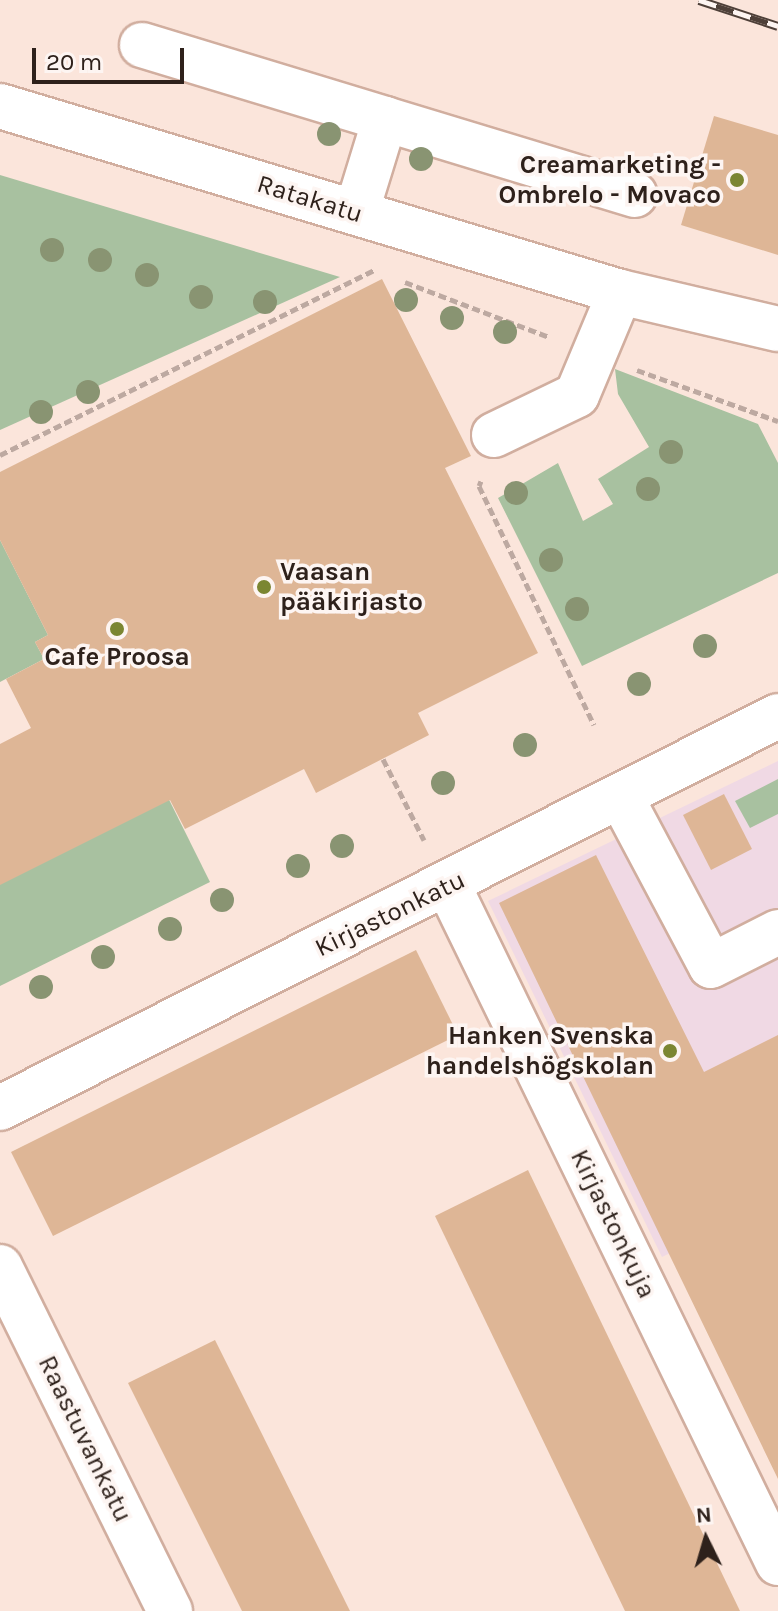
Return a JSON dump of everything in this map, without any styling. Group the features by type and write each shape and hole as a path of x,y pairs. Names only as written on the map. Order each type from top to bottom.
{"street":[{"path":"142,45 635,195"},
{"name":"Ratakatu","path":"0,106 620,292 778,329"},
{"path":"356,213 385,119"},
{"path":"494,435 577,395 596,356 620,292"},
{"name":"Ratakatu","path":"620,292 778,360"},
{"name":"Kirjastonkatu","path":"0,1108 448,885 778,716"},
{"path":"621,797 711,966 778,932"},
{"name":"Kirjastonkuja","path":"448,885 778,1563"},
{"name":"Raastuvankatu","path":"0,1267 170,1611"}],"path":[{"path":"360,264 387,275"},
{"path":"0,455 375,270"},
{"path":"400,280 596,356 778,421"},
{"path":"494,435 479,486 594,725"},
{"path":"383,759 448,885"}],"shaded area":[{"name":"Hanken Svenska handelshögskolan","path":"778,761 778,1201 662,1257 488,901"}],"green space":[{"path":"0,175 340,277 0,430"},
{"path":"615,369 758,424 778,463 778,573 582,666 498,498 558,463 583,521 613,504 598,479 649,447 618,394"},
{"path":"0,540 48,635 35,642 44,659 0,682"},
{"path":"111,683 210,882 0,986 0,869"},
{"path":"778,779 778,814 750,828 735,801"}],"building":[{"name":"Creamarketing - Ombrelo - Movaco","path":"714,116 778,135 778,255 681,225"},
{"name":"Vaasan pääkirjasto","path":"382,279 471,456 445,468 538,653 418,713 429,735 316,793 304,769 185,829 170,800 0,885 0,744 31,728 6,679 44,659 35,642 48,635 0,540 0,472"},
{"path":"724,794 752,849 711,870 683,815"},
{"path":"596,855 704,1072 778,1035 778,1479 499,903"},
{"path":"416,950 458,1035 53,1236 11,1152"},
{"path":"528,1170 740,1611 625,1611 435,1216"},
{"path":"215,1340 350,1611 242,1611 128,1383"}],"railway":[{"path":"699,0 778,26"}],"place":[{"name":"Creamarketing - Ombrelo - Movaco","path":"737,180"},
{"name":"Vaasan pääkirjasto","path":"264,587"},
{"name":"Cafe Proosa","path":"117,629"},
{"name":"Hanken Svenska handelshögskolan","path":"670,1051"}]}
